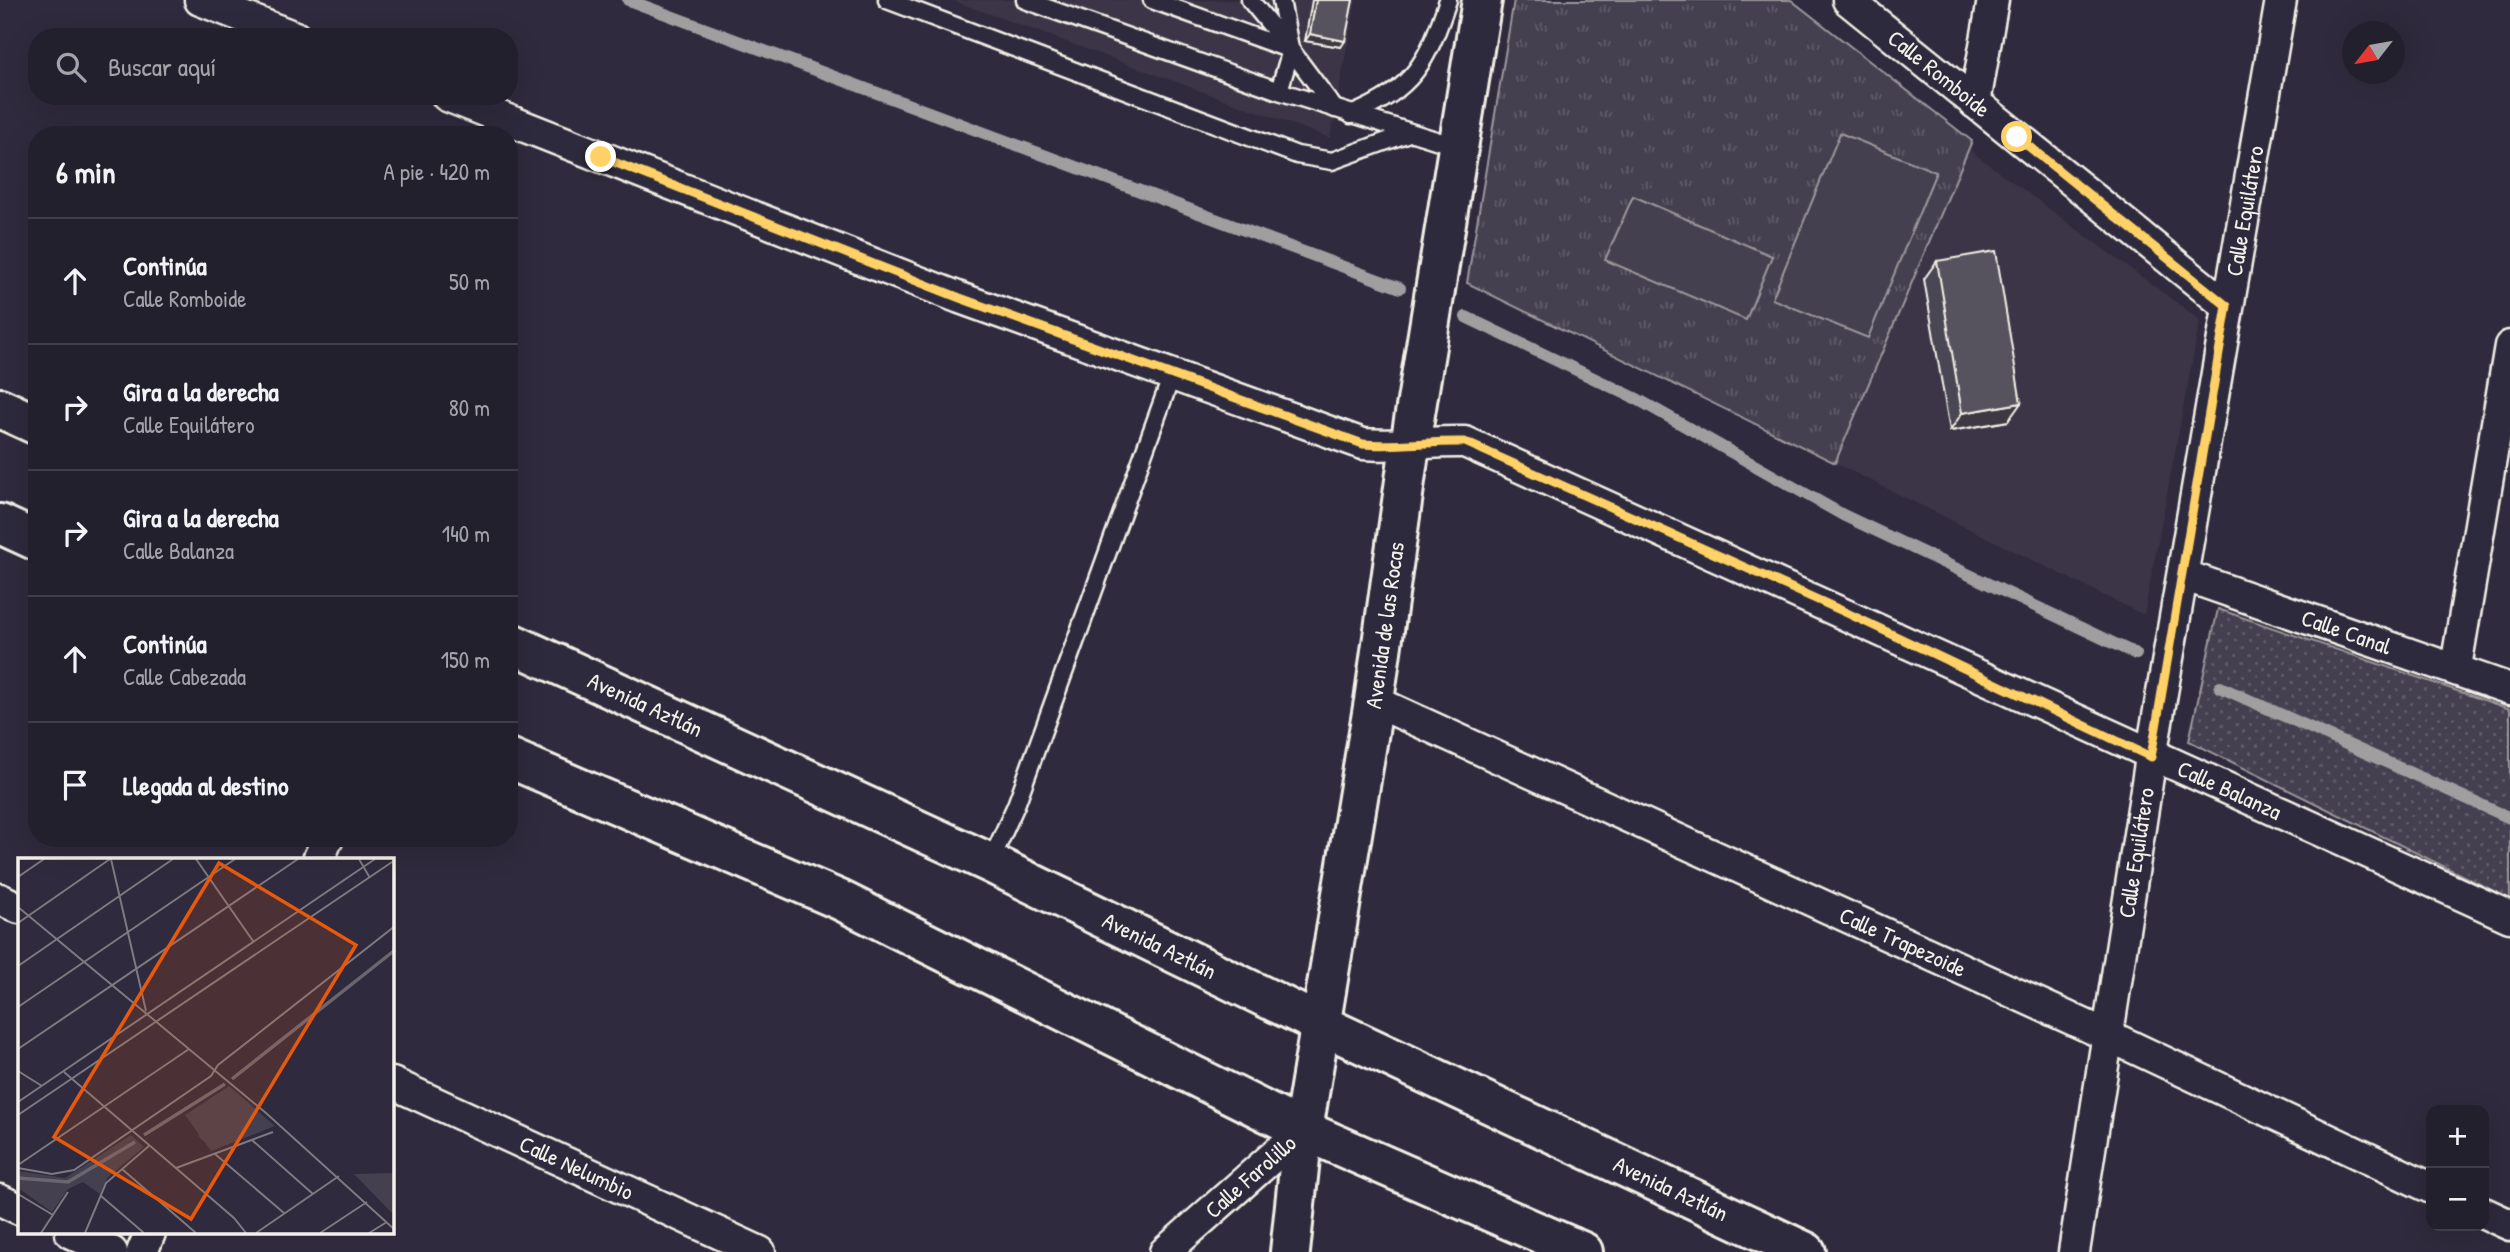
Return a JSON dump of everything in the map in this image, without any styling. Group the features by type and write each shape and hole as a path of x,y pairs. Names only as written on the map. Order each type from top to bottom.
{"main road":[{"name":"Avenida de las Rocas","path":"1290,1252 1303,1130 1374,701 1410,444 1482,0"},
{"path":"0,408 28,421"},
{"path":"0,524 28,537"},
{"name":"Avenida Aztlán","path":"518,646 990,863 1322,1025 1806,1252"},
{"path":"518,762 839,900 1303,1130 1583,1252"}],"street":[{"path":"200,0 272,28"},
{"name":"Calle Romboide","path":"1848,0 2227,306"},
{"path":"1975,103 1993,0"},
{"name":"Calle Equilátero","path":"2074,1252 2172,634 2281,0"},
{"name":"Calle Balanza","path":"470,105 960,298 1363,444 1465,442 1847,613 2154,744 2510,917"},
{"path":"2456,667 2510,346"},
{"name":"Calle Canal","path":"2183,575 2456,667 2510,689"},
{"name":"Calle Trapezoide","path":"1374,701 2109,1036 2426,1186"},
{"path":"0,899 18,908"},
{"name":"Calle Nelumbio","path":"394,1084 760,1252"},
{"name":"Calle Farolillo","path":"1165,1252 1303,1130"},
{"path":"0,1200 18,1209"},
{"path":"2489,1215 2510,1225"},
{"path":"73,1234 112,1252"},
{"path":"142,1252 150,1234"}],"lane":[{"path":"887,0 1297,155 1332,161 1409,133"},
{"path":"1025,0 1279,91 1458,147"},
{"path":"1152,0 1291,50"},
{"path":"1250,0 1335,109"},
{"path":"1279,91 1291,50 1281,0"},
{"path":"1351,115 1399,90 1418,70 1429,52 1448,0"},
{"path":"990,863 1016,805 1172,375"}],"shaded area":[{"path":"951,0 1356,0 1330,138"},
{"path":"1968,149 2200,320 2144,615 1835,463"}],"green space":[{"path":"1514,0 1791,0 1972,141 1835,463 1467,283"},
{"path":"1840,133 1936,172 1868,338 1772,299"},
{"path":"1633,196 1772,256 1746,320 1605,260"},
{"path":"2218,609 2510,709 2510,899 2189,741"}],"building":[{"path":"1316,0 1353,0 1345,41 1310,34"},
{"path":"1996,251 2021,403 1962,413 1937,261"}],"waterway":[{"path":"628,0 1400,288"},
{"path":"1466,317 1637,399 1843,515 2136,654"},
{"path":"2220,687 2510,818"}],"route":[{"path":"601,157 960,298 1363,444 1386,446 1437,441 1465,442 1847,613 2151,757 2227,306 2017,137"}]}
